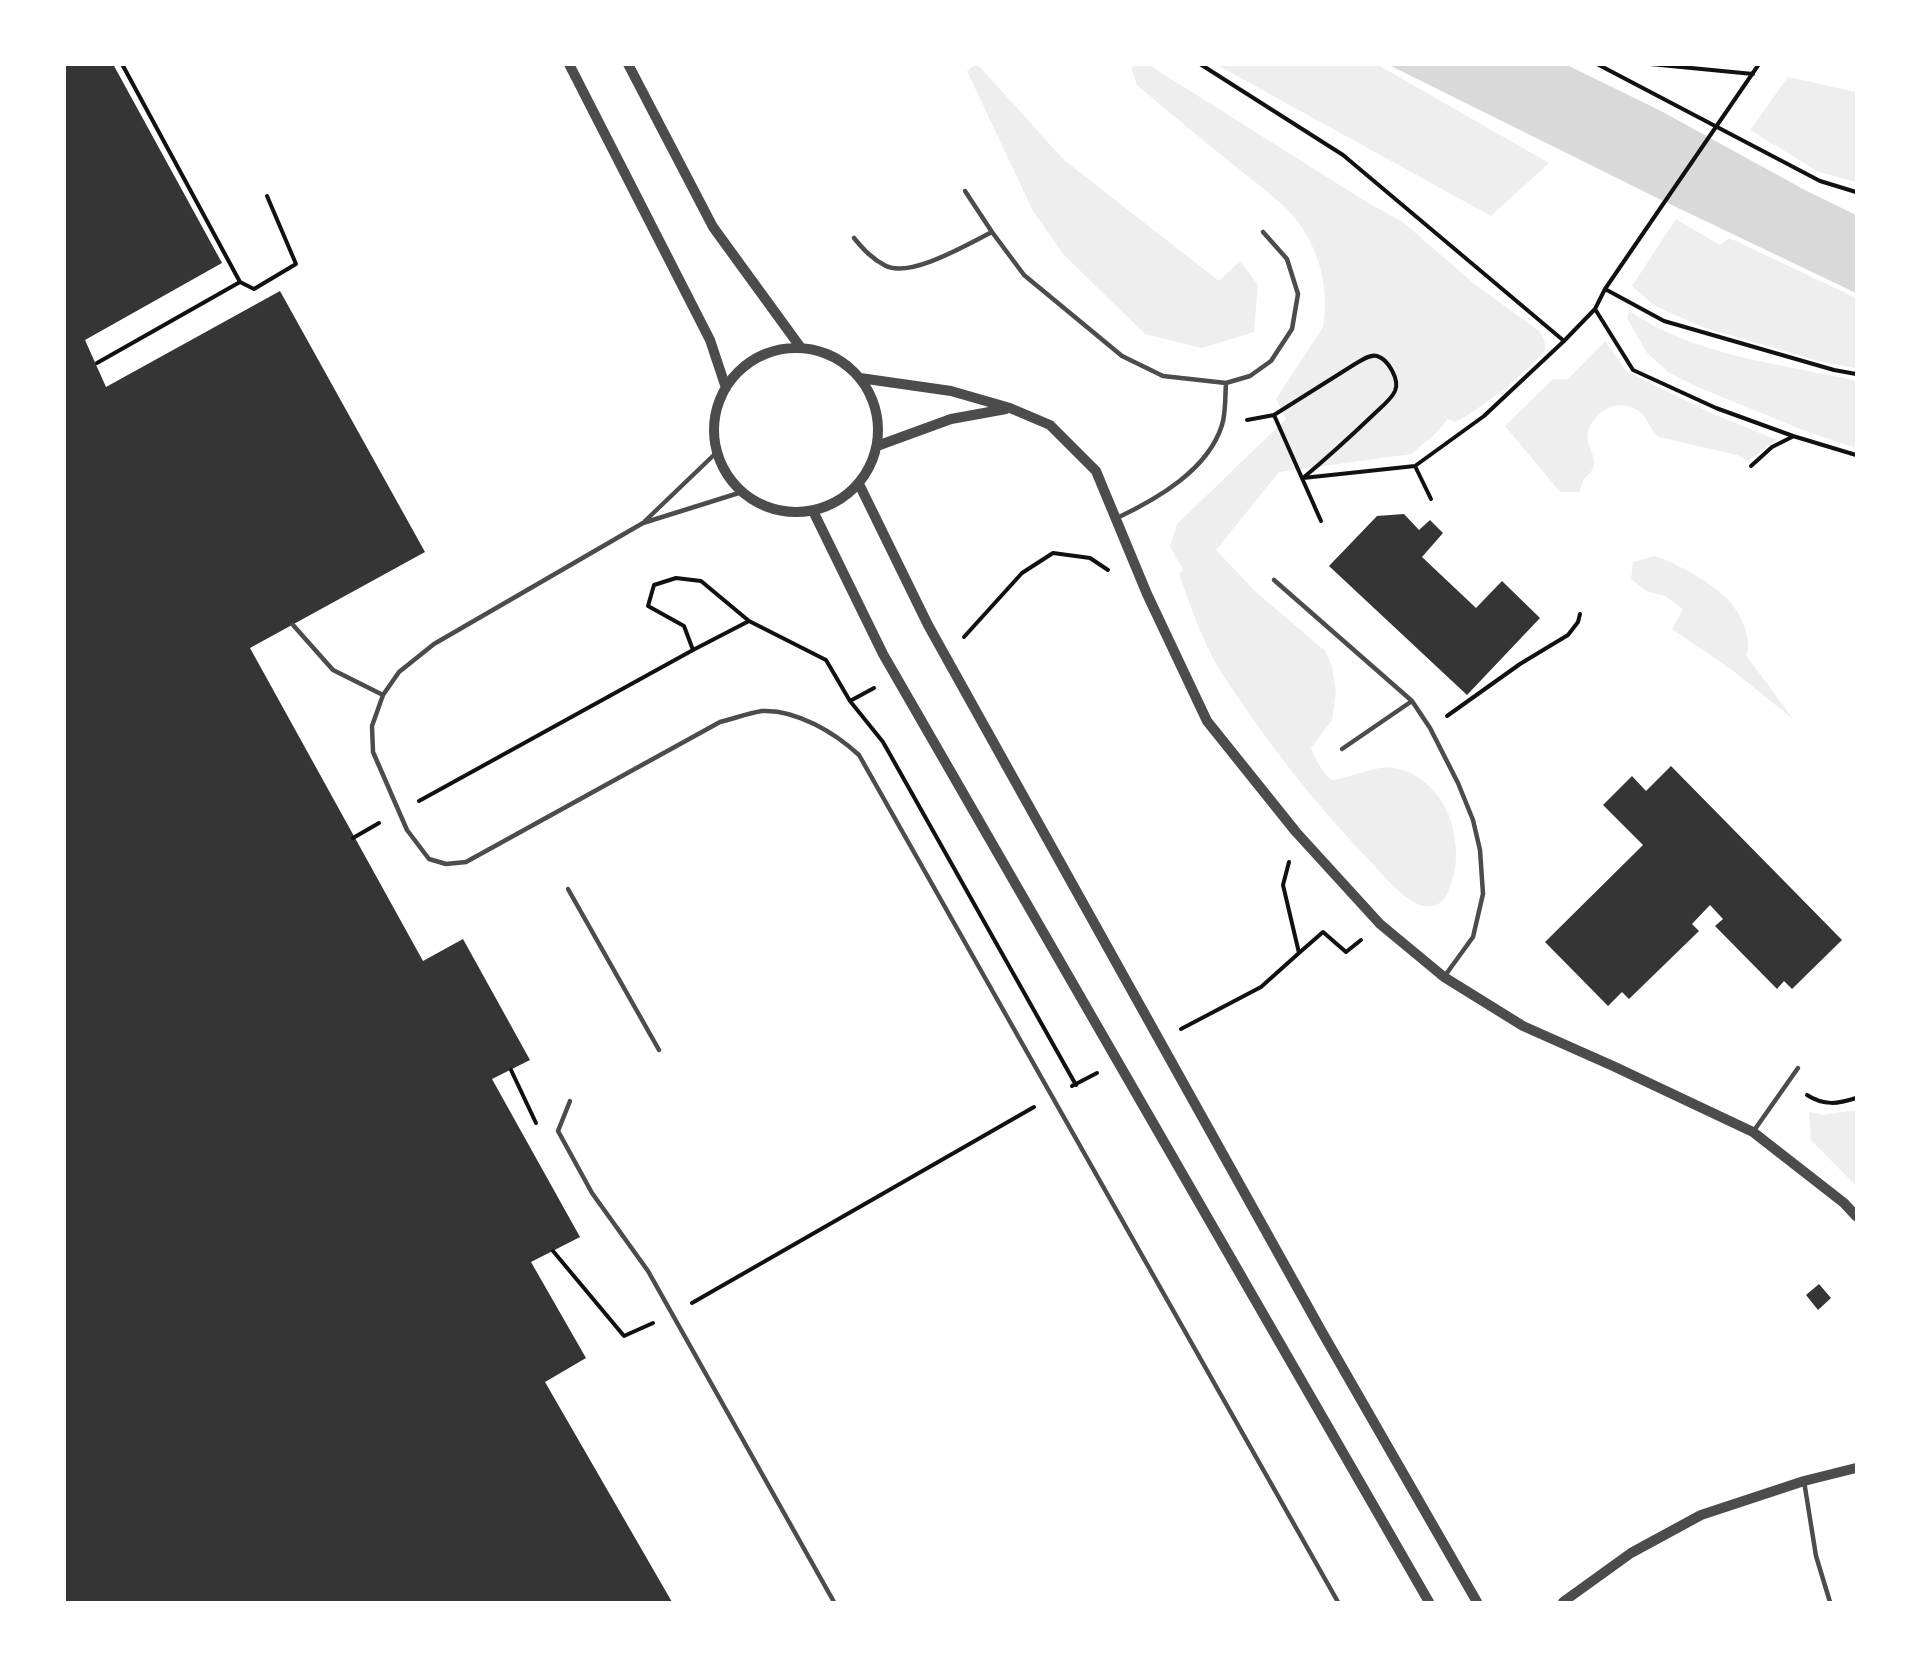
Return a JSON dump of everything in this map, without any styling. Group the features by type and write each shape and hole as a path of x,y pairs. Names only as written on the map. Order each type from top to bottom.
{"street":[{"path":"569,64 710,340 726,388"},
{"path":"628,64 713,227 801,348"},
{"path":"801,348 824,352 844,362 860,378 872,399 879,422 877,446 871,466 859,484 846,497 830,506 813,511 787,513 763,506 742,492 725,472 717,452 714,430 717,408 726,388 746,365 772,352 801,348"},
{"path":"860,378 951,391 1010,408 1050,425 1096,471 1147,594 1207,721 1296,832 1380,924 1444,977 1523,1026 1753,1132 1844,1203 1857,1216"},
{"path":"877,446 951,419 1010,408"},
{"path":"859,484 928,625 1322,1332 1477,1602"},
{"path":"813,511 883,654 1429,1602"},
{"path":"1563,1602 1630,1553 1701,1515 1804,1481 1857,1468"}],"lane":[{"path":"965,191 1024,274 1122,356 1163,376 1226,383 1250,376 1271,361 1292,329 1298,294 1287,259 1263,232"},
{"path":"854,238 868,254 888,267 908,268 933,261 992,232"},
{"path":"1116,518 1147,503 1191,471 1208,451 1223,424 1226,383"},
{"path":"643,523 717,452"},
{"path":"742,492 643,523 434,644 399,672 383,695 372,726 373,752 407,830 429,859 446,864 466,862 720,722 762,711 794,716 817,725 844,741 859,755 1338,1602"},
{"path":"1274,580 1412,701 1430,728 1458,783 1473,820 1480,850 1483,894 1473,937 1444,977"},
{"path":"293,624 333,670 383,695"},
{"path":"1342,750 1412,701"},
{"path":"568,889 659,1050"},
{"path":"1753,1132 1798,1068"},
{"path":"570,1101 558,1131 592,1192 648,1271 834,1602"},
{"path":"1804,1481 1816,1556 1830,1602"}],"path":[{"path":"122,64 240,282 254,289 296,264 267,196"},
{"path":"1200,64 1343,156 1564,341"},
{"path":"1596,64 1820,181 1857,192"},
{"path":"1650,64 1753,74"},
{"path":"1303,478 1415,466 1484,416 1595,309 1605,289 1759,64"},
{"path":"97,363 240,282"},
{"path":"1605,289 1664,321 1834,370 1857,374"},
{"path":"1595,309 1634,370 1716,408 1793,436 1857,455"},
{"path":"1223,424 1274,414 1367,357 1376,356 1386,362 1397,382 1396,391 1303,478"},
{"path":"1274,414 1321,521"},
{"path":"1750,466 1772,447 1793,436"},
{"path":"1415,466 1431,499"},
{"path":"693,650 684,626 648,606 654,585 676,578 700,581 749,621 826,660 850,701"},
{"path":"1430,728 1520,664 1568,635 1578,622 1580,614"},
{"path":"413,804 749,621"},
{"path":"353,838 383,821"},
{"path":"1296,832 1283,885 1299,953"},
{"path":"1179,1030 1262,987 1323,932 1346,951 1380,924"},
{"path":"553,1251 624,1336 673,1314 1053,1096 1107,1068"},
{"path":"511,1070 538,1127 558,1131"},
{"path":"1789,1082 1818,1102 1839,1104 1857,1098"}],"shaded area":[{"path":"978,65 1064,160 1219,281 1240,261 1258,285 1254,332 1202,348 1145,334 1063,254 1033,211 967,71"},
{"path":"1135,65 1149,65 1368,203 1403,222 1473,283 1539,331 1544,341 1545,348 1541,355 1519,377 1463,418 1455,422 1448,419 1434,435 1411,454 1279,472 1216,550 1256,592 1325,651 1332,666 1336,692 1332,720 1311,748 1325,773 1332,780 1380,768 1405,771 1426,783 1443,803 1452,825 1456,859 1454,875 1448,892 1444,899 1436,905 1417,904 1396,888 1338,827 1291,771 1217,666 1201,632 1179,574 1183,570 1170,546 1177,524 1286,419 1276,399 1323,327 1325,303 1323,279 1312,245 1293,216 1137,85 1131,68"},
{"path":"1217,65 1378,65 1549,163 1491,216"},
{"path":"1389,65 1567,65 1661,111 1803,189 1856,215 1856,293 1653,196"},
{"path":"1788,77 1856,92 1856,182 1819,172 1750,130"},
{"path":"1676,219 1720,245 1729,238 1856,298 1856,368 1822,362 1705,328 1655,306 1632,286"},
{"path":"1629,311 1682,339 1710,349 1856,381 1856,448 1800,429 1693,385 1668,372 1647,353 1627,318"},
{"path":"1605,341 1626,371 1711,413 1777,440 1748,461 1737,455 1659,437 1639,411 1624,405 1612,406 1600,413 1589,427 1588,440 1594,462 1579,492 1560,492 1505,426 1553,379 1568,379"},
{"path":"1654,556 1696,575 1731,603 1746,632 1748,647 1746,655 1793,719 1732,670 1672,629 1683,609 1665,596 1646,591 1631,579 1633,562"},
{"path":"1856,1110 1856,1186 1811,1140 1809,1112 1823,1115"}],"building":[{"path":"64,64 113,64 222,263 85,340 106,387 280,291 425,552 250,648 423,961 463,939 530,1060 492,1079 580,1237 531,1262 586,1358 545,1382 672,1602 64,1602"},
{"path":"1404,514 1419,530 1430,520 1443,533 1422,557 1476,608 1502,581 1540,618 1467,695 1329,566 1377,516"},
{"path":"1671,766 1842,940 1792,989 1784,981 1777,989 1715,926 1723,919 1710,905 1692,924 1699,931 1629,999 1622,992 1608,1006 1545,942 1643,845 1603,805 1632,776 1646,791"},
{"path":"1819,1284 1831,1298 1818,1310 1806,1295"}]}
